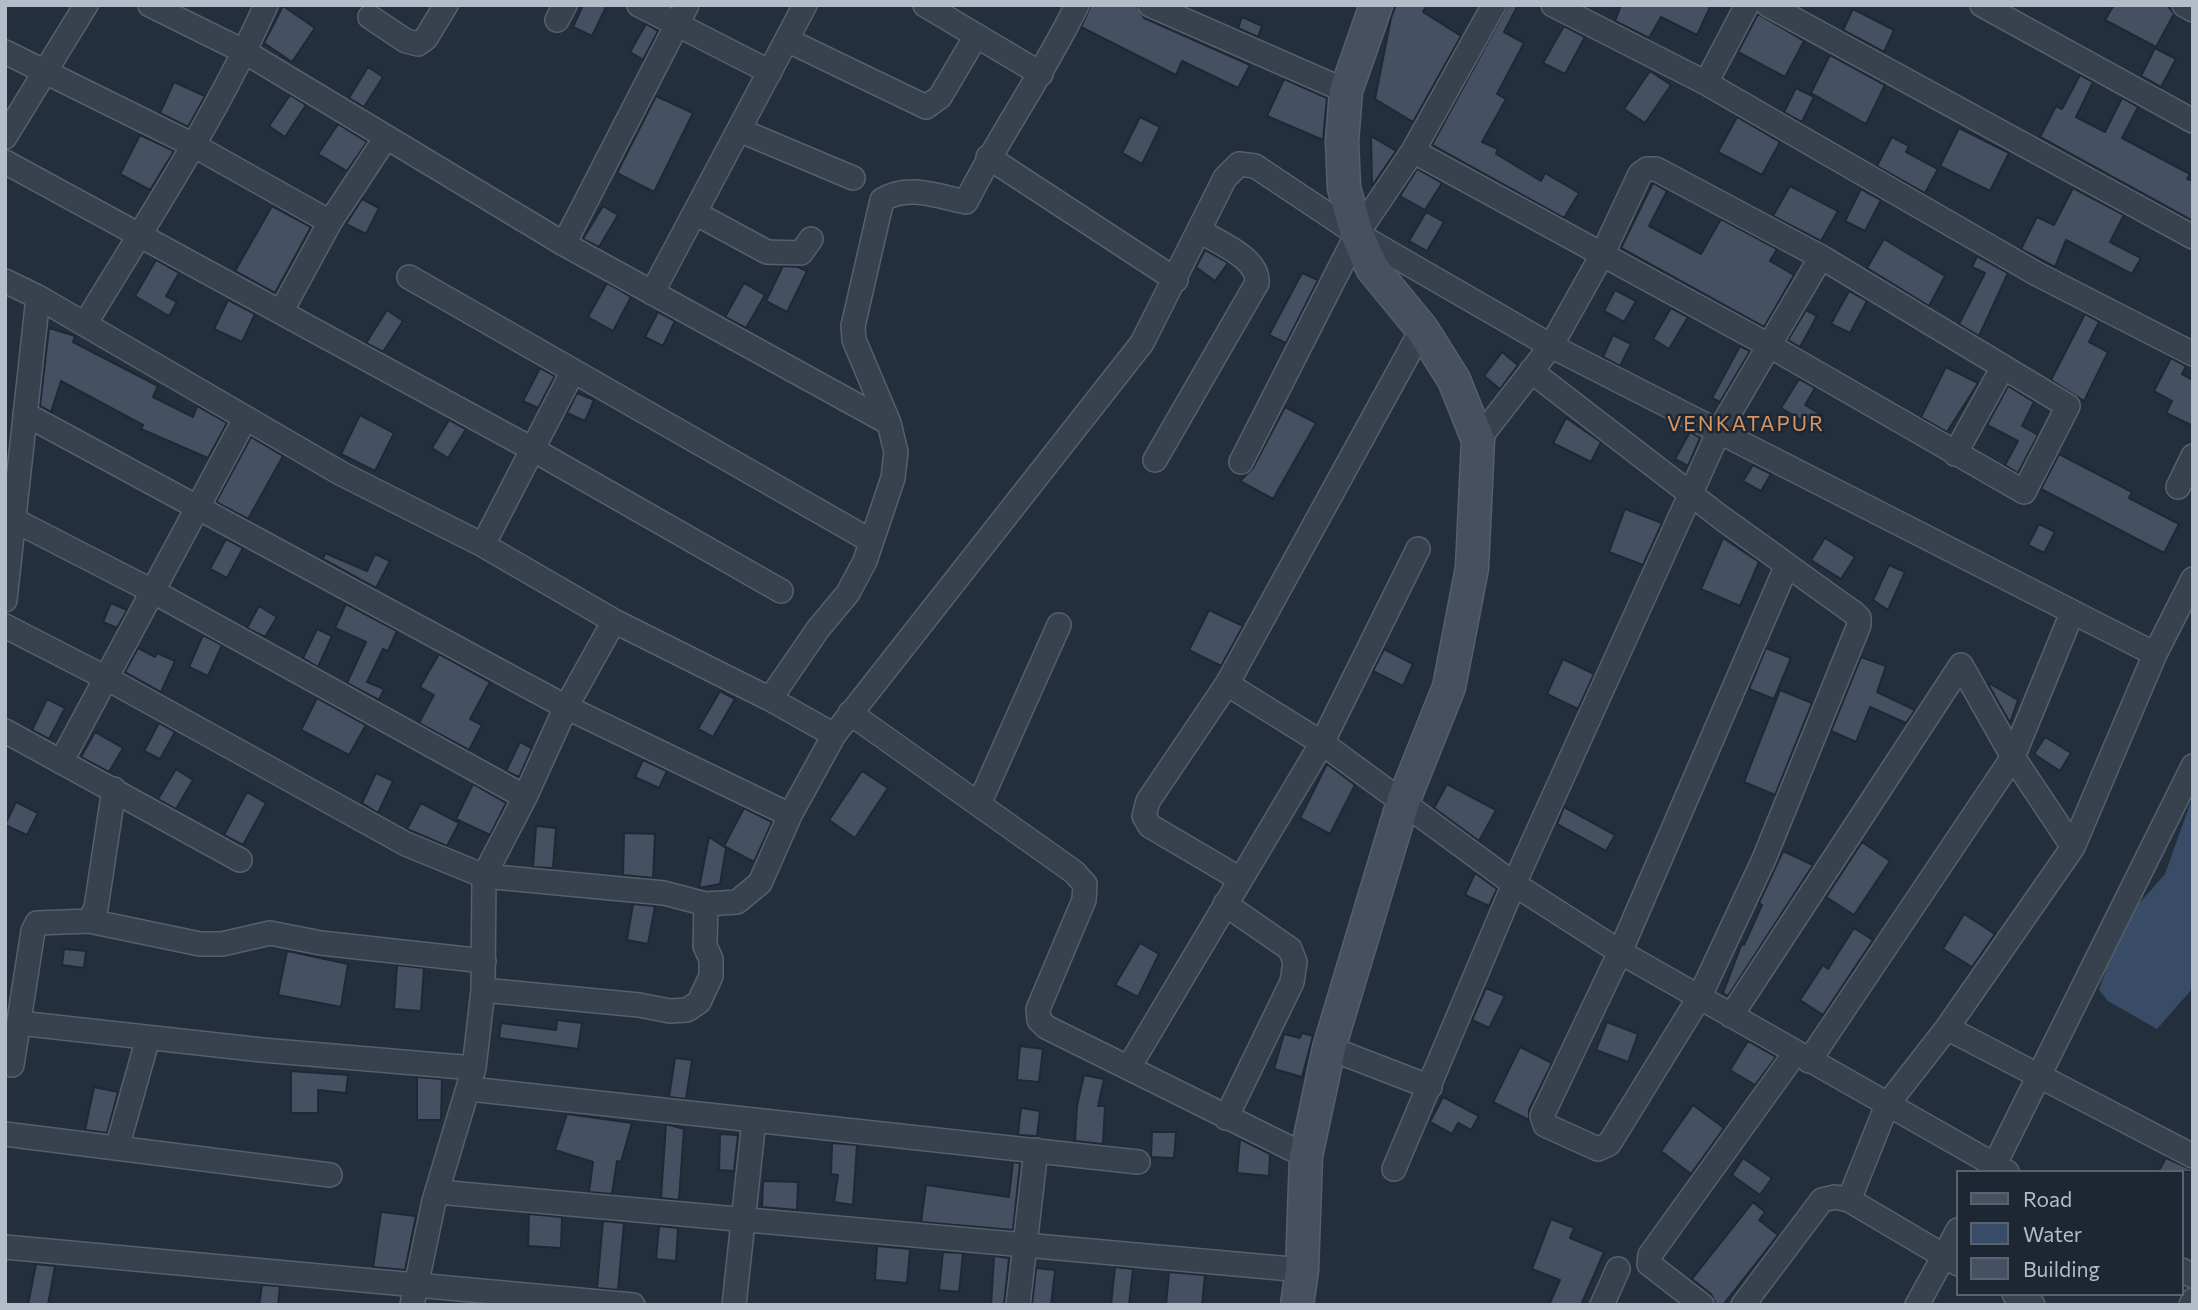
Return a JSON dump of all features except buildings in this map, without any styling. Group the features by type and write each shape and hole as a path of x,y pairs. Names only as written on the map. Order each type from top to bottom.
{"street":[{"path":"5,136 86,5"},
{"path":"150,5 245,52 384,139 565,244 889,423"},
{"path":"85,324 193,145 245,52 266,5"},
{"path":"370,17 406,41 418,44 426,38 446,5"},
{"path":"639,5 682,15 770,72"},
{"path":"652,293 805,5"},
{"path":"925,5 1041,74"},
{"path":"771,699 818,629 848,593 865,561 893,478 896,452 889,423 854,340 853,326 882,200 893,193 911,191 965,202 988,157 1041,74 1077,5"},
{"path":"1150,5 1346,91"},
{"path":"1297,1305 1302,1270 1306,1156 1329,1048 1403,802 1449,687 1472,568 1478,440 1454,380 1422,328 1372,268 1357,234 1344,188 1342,141 1346,91 1376,5"},
{"path":"1241,462 1357,234 1413,151 1494,5"},
{"path":"1553,5 1706,83 2037,274 2193,354"},
{"path":"1706,83 1747,5"},
{"path":"1768,5 2193,237"},
{"path":"1982,5 2193,121"},
{"path":"2184,5 2193,10"},
{"path":"565,244 682,15"},
{"path":"786,40 926,107 940,97 976,36"},
{"path":"5,52 193,145 330,222"},
{"path":"739,130 853,178"},
{"path":"281,312 330,222 384,139"},
{"path":"1413,151 1602,255 1770,346 2024,492 2068,406 1821,257 1656,169 1647,169 1640,174 1602,255 1550,346 1478,440"},
{"path":"988,157 1176,281"},
{"path":"5,162 533,449 781,592"},
{"path":"5,626 108,678 406,844 484,876 664,894 706,904 737,902 760,883 790,815 834,735 1142,343 1176,281 1225,178 1239,164 1255,166 1357,234 1550,346 2155,653"},
{"path":"695,213 767,252 800,253 811,239"},
{"path":"1155,460 1257,283 1258,273 1252,264 1199,231"},
{"path":"1394,1168 1514,884 1692,494 1718,431 1821,257"},
{"path":"409,277 871,541"},
{"path":"5,281 38,297 342,474 483,545 614,621 771,699 834,735"},
{"path":"5,600 38,297"},
{"path":"1240,880 1150,827 1144,816 1148,801 1227,684 1422,328"},
{"path":"1955,454 2003,367"},
{"path":"483,545 573,371"},
{"path":"1531,371 1859,618 1859,625 1763,859 1699,998 1604,1149 1545,1125 1542,1116 1620,952 1718,719 1787,565"},
{"path":"25,414 566,707 790,815"},
{"path":"61,762 199,509 244,419"},
{"path":"2178,487 2193,456"},
{"path":"12,519 154,592 525,797"},
{"path":"1129,1067 1322,743 1419,549"},
{"path":"1849,1200 1888,1105 1947,1028 2073,847 2155,653 2193,579"},
{"path":"1702,1305 1649,1265 1650,1255 1802,1056 2013,757 2072,613"},
{"path":"414,1294 438,1192 472,1079 483,990 484,876 525,797 566,707 614,621"},
{"path":"979,804 1059,625"},
{"path":"1731,1016 1961,664 2013,757 2073,847"},
{"path":"1227,684 1322,743 1514,884 1620,952 1998,1169 2038,1077 2193,766"},
{"path":"850,713 1074,872 1085,884 1084,900 1038,1009 1039,1020 1046,1027 1306,1156"},
{"path":"5,731 240,860"},
{"path":"89,921 96,908 114,789"},
{"path":"483,990 639,1005 670,1012 687,1010 699,1002 711,976 711,959 705,946 706,904"},
{"path":"1225,904 1290,949 1295,962 1292,982 1226,1118"},
{"path":"12,1065 37,923 89,921 200,944 222,944 270,933 321,943 484,961"},
{"path":"19,1023 472,1079 754,1120 1138,1162"},
{"path":"1947,1028 2193,1156"},
{"path":"117,1147 148,1038"},
{"path":"1329,1048 1430,1087"},
{"path":"734,1305 754,1120"},
{"path":"5,1135 330,1175"},
{"path":"1018,1305 1035,1150"},
{"path":"438,1192 1302,1270"},
{"path":"1743,1305 1822,1200 1835,1197 1849,1200 1951,1260"},
{"path":"1917,1305 1951,1260 1956,1239"},
{"path":"5,1247 414,1294 633,1305"},
{"path":"1602,1305 1618,1269"},
{"path":"2017,1296 2033,1305"}],"water":[{"path":"2193,796 2193,988 2157,1029 2108,1001 2099,990 2123,922 2165,874"}],"district":[{"name":"VENKATAPUR","path":"1746,424"}]}
